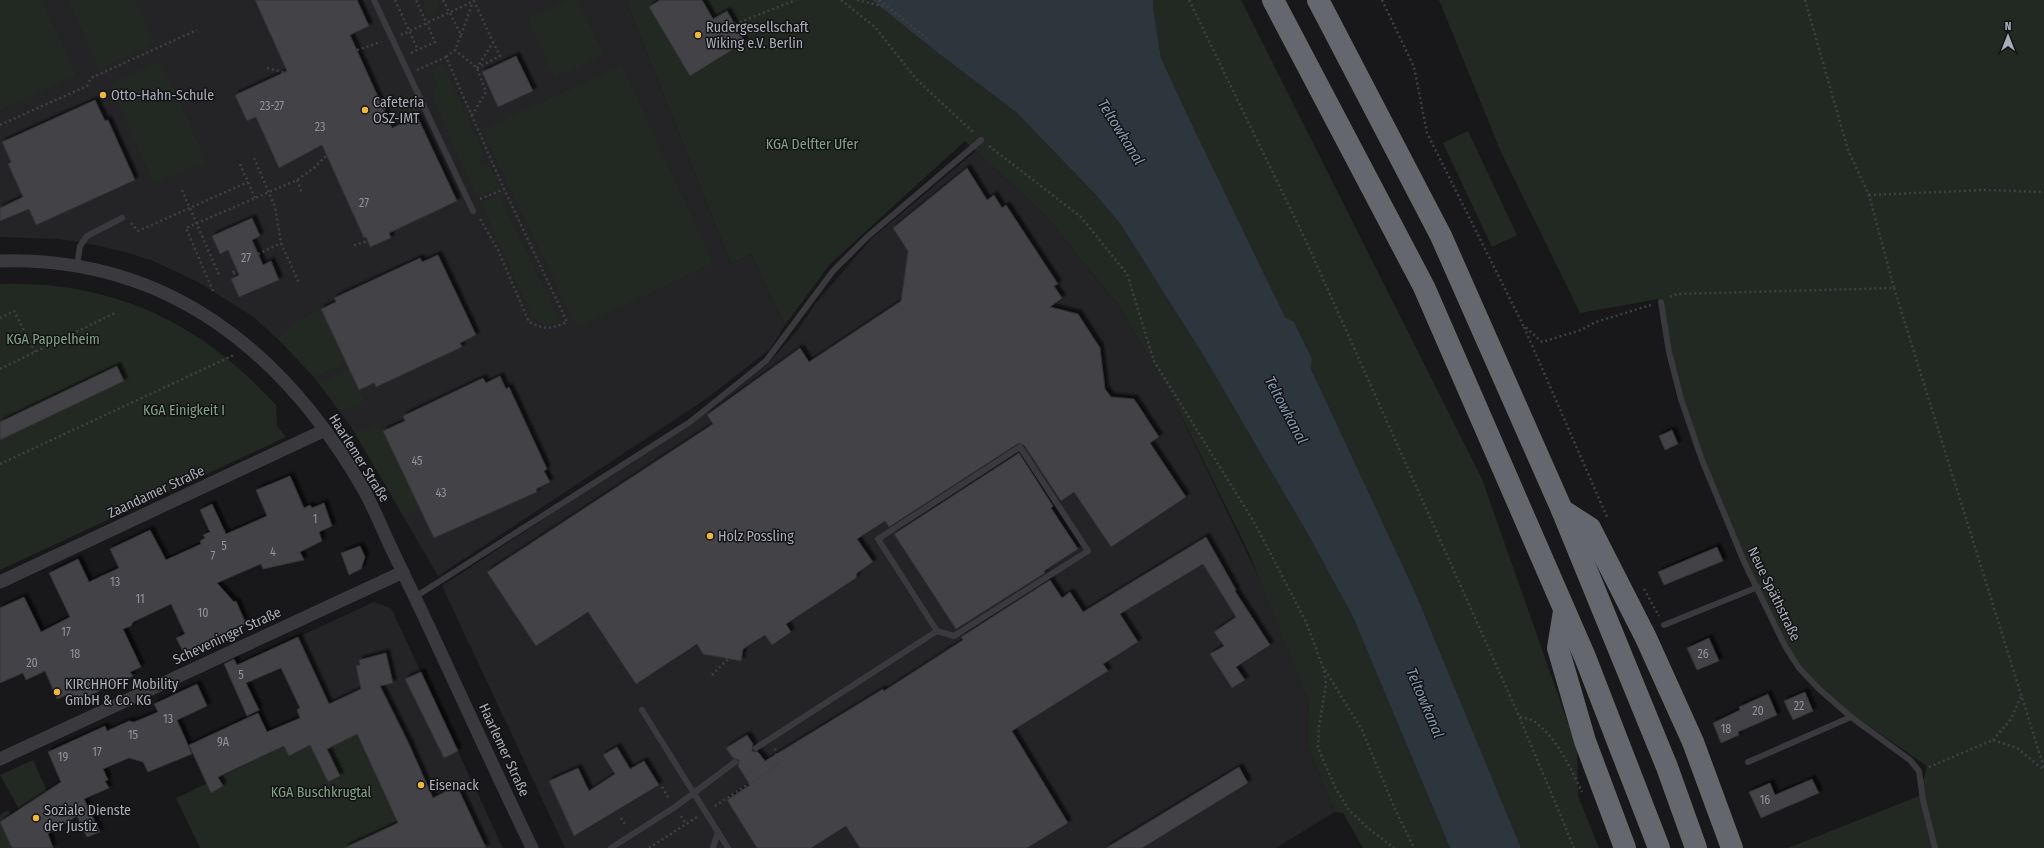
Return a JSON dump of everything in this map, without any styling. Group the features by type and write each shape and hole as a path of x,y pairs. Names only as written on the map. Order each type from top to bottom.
{"highway":[{"path":"1273,0 1424,287 1585,657 1658,848"},
{"path":"1318,0 1441,236 1562,510 1667,767 1696,848"},
{"path":"1562,510 1590,528 1646,638 1693,742 1732,848"},
{"path":"1564,611 1558,648 1585,741 1625,848"}],"street":[{"name":"Haarlemer Straße","path":"0,261 27,261 77,265 139,282 170,295 220,324 250,348 300,397 325,430 366,494 532,848"},
{"name":"Zaandamer Straße","path":"0,582 325,430"},
{"name":"Scheveninger Straße","path":"0,759 403,572"}],"lane":[{"path":"374,0 473,211"},
{"path":"415,597 690,422 754,371 766,361 834,271 867,237 981,140"},
{"path":"77,265 80,246 87,236 122,218"},
{"name":"Neue Späthstraße","path":"1661,302 1669,352 1681,399 1702,460 1745,564 1785,646 1799,668 1819,689 1851,717 1890,743 1910,760 1919,771"},
{"path":"756,748 937,631 954,636 1088,550 1020,448 878,539 937,631"},
{"path":"1664,625 1758,588"},
{"path":"642,710 728,848"},
{"path":"1748,762 1851,717"},
{"path":"611,848 694,793 736,762"},
{"path":"1919,771 1923,800 1935,848"},
{"path":"713,848 718,832"}],"path":[{"path":"395,0 418,50"},
{"path":"401,57 435,42 416,0"},
{"path":"443,0 461,35"},
{"path":"735,24 796,0"},
{"path":"841,0 874,27 917,80 981,140 1081,217 1126,274 1154,361 1254,522 1306,622 1324,670 1362,730 1394,809 1414,848"},
{"path":"857,0 888,7"},
{"path":"879,0 929,40"},
{"path":"1189,0 1306,241 1519,716 1574,848"},
{"path":"1382,0 1414,68 1427,133 1523,325 1609,522"},
{"path":"1805,0 1848,150 1869,194 1894,288 2022,694 2044,769"},
{"path":"427,23 474,1"},
{"path":"429,64 446,57 455,50 474,1"},
{"path":"474,1 500,56 477,68"},
{"path":"0,125 87,86 91,78 198,30"},
{"path":"477,68 493,42"},
{"path":"455,50 477,68 486,92 472,115"},
{"path":"446,57 504,189 567,322 554,327 543,328 529,322 485,224 473,211"},
{"path":"267,68 286,73 290,71"},
{"path":"384,109 419,94"},
{"path":"214,291 186,228 297,180 314,168 329,154"},
{"path":"254,158 270,192 275,207 281,243 299,283"},
{"path":"240,164 255,198"},
{"path":"297,180 302,193"},
{"path":"130,221 132,226 138,231 248,182"},
{"path":"470,204 504,189"},
{"path":"182,190 220,277"},
{"path":"1869,194 1983,190 2044,192"},
{"path":"354,245 368,241"},
{"path":"258,254 281,243"},
{"path":"234,271 232,274 238,273"},
{"path":"1523,325 1542,342 1580,330 1596,322 1661,302 1677,294 1894,288"},
{"path":"0,318 14,311 35,352"},
{"path":"0,369 35,352 53,341 115,313"},
{"path":"0,464 234,355"},
{"path":"1642,584 1664,625"},
{"path":"712,675 728,659"},
{"path":"1324,670 1326,684 1319,727 1318,748 1341,799 1349,810 1373,832 1394,848"},
{"path":"1919,771 1993,740 2011,719 2022,694"},
{"path":"1519,716 1534,721 1544,730 1570,766 1583,794"},
{"path":"649,848 778,765 773,737"},
{"path":"1993,740 2017,748 2044,769"}],"shaded area":[{"path":"0,0 626,0 731,264 751,254 785,325 770,349 709,397 438,576 351,427 307,368 252,316 198,282 153,261 129,253 59,239 0,237"},
{"path":"976,151 1044,214 1119,306 1171,395 1270,601 1309,702 1307,745 1335,812 1276,848 565,848 442,586 712,408 768,364 797,331 816,303 871,239"},
{"path":"374,602 391,608 503,848 407,848 398,823 349,716 325,727 285,643"}],"green space":[{"path":"0,0 42,0 76,76 0,110"},
{"path":"68,0 135,0 155,43 99,69"},
{"path":"423,0 437,0 441,9 427,16"},
{"path":"567,0 578,0 604,55 555,77 527,18"},
{"name":"KGA Delfter Ufer","path":"626,0 872,0 938,53 1016,112 1096,195 1121,225 1205,358 1309,536 1353,617 1450,848 1363,848 1343,813 1335,812 1307,745 1309,702 1248,551 1171,395 1119,306 1044,214 965,141 830,264 785,325 751,254 731,264"},
{"path":"1153,0 1241,0 1482,479 1577,749 1578,796 1599,848 1521,848 1415,592 1311,369 1312,359 1294,322 1285,317 1161,58"},
{"path":"1439,0 2044,0 2044,848 1788,848 1919,796 1927,766 1833,701 1789,659 1738,555 1699,454 1670,364 1659,299 1580,313 1501,152"},
{"path":"161,61 206,161 154,184 110,84"},
{"path":"443,64 484,154 478,158 483,166 489,164 500,188 477,198 433,98 437,84 431,70"},
{"path":"622,65 713,263 577,328 482,130"},
{"path":"1468,131 1517,235 1492,247 1443,143"},
{"path":"499,195 560,321 545,326 532,317 481,203"},
{"name":"KGA Einigkeit I","path":"0,284 41,285 81,290 117,299 152,312 185,329 217,351 247,376 276,405 277,426 286,437 0,570"},
{"path":"321,309 346,363 314,377 278,339 296,322"},
{"path":"349,369 364,400 359,405 340,411 319,383"},
{"path":"376,424 383,431 420,508 404,516 355,433"},
{"name":"KGA Buschkrugtal","path":"348,716 398,823 343,848 200,848 176,798"},
{"path":"33,760 47,791 19,809 0,775"},
{"path":"8,810 11,815 0,822 0,815"},
{"path":"0,822 12,848 0,848"}],"water":[{"name":"Teltowkanal","path":"872,0 1153,0 1161,58 1285,317 1294,322 1312,359 1311,369 1415,592 1521,848 1450,848 1353,617 1309,536 1205,358 1121,225 1096,195 1016,112 938,53"}],"building":[{"path":"255,0 357,0 369,26 350,35 392,128 417,116 457,201 389,233 391,238 370,247 366,237 364,238 322,145 279,168 256,117 247,121 235,95 287,71"},
{"path":"660,0 702,0 713,19 727,11 745,42 690,76 649,7"},
{"path":"516,56 533,91 498,107 482,72"},
{"path":"95,100 105,121 108,120 135,180 36,225 29,209 0,221 0,208 23,197 8,164 11,162 2,142"},
{"path":"967,168 987,200 994,195 1002,208 1006,205 1058,284 1054,286 1062,298 1050,307 1078,314 1100,348 1105,389 1111,397 1134,399 1159,437 1150,443 1186,497 1111,547 1074,492 1061,501 1024,445 1019,443 889,527 885,521 857,539 873,562 857,573 856,578 786,624 791,632 772,645 765,635 743,649 741,661 703,654 697,644 636,684 588,612 536,646 487,572 713,424 707,415 800,348 809,362 901,301 908,251 893,228"},
{"path":"252,218 260,236 252,240 263,265 271,261 279,280 239,297 231,279 239,275 228,250 220,254 212,236"},
{"path":"438,255 476,335 460,343 462,347 376,387 374,383 359,390 321,309 336,302 334,298 420,258 422,262"},
{"path":"117,366 124,381 0,440 0,422"},
{"path":"500,376 506,389 509,387 547,469 544,471 550,482 536,489 537,492 434,538 383,431 405,421 403,416 483,378 486,383"},
{"path":"1672,430 1678,444 1665,450 1659,436"},
{"path":"1019,453 1053,506 1051,508 1078,549 1044,571 1045,573 956,629 894,534"},
{"path":"290,476 304,508 310,505 312,508 324,503 332,526 319,532 322,541 300,552 304,560 263,569 261,564 217,583 234,602 236,601 246,624 184,653 176,638 185,634 171,604 133,622 131,626 123,629 141,667 130,672 133,676 73,703 69,694 57,699 45,671 26,680 23,673 0,683 0,608 24,597 41,632 70,617 49,573 78,559 89,582 119,568 110,549 150,530 166,560 201,544 200,541 205,538 203,535 210,532 200,510 212,504 226,534 267,516 256,490"},
{"path":"1206,537 1236,590 1235,591 1270,645 1236,667 1245,680 1232,688 1210,654 1224,646 1214,632 1236,617 1203,564 1120,614 1138,642 1103,664 1108,671 1012,731 1068,823 1027,848 860,848 846,826 811,848 757,848 727,800 750,785 738,766 739,760 733,758 726,748 747,735 753,744 752,751 758,752 765,761 883,689 884,691 963,640 961,637 1050,580 1062,598 1070,592 1083,612"},
{"path":"360,546 365,557 361,569 349,575 341,553"},
{"path":"1717,547 1723,561 1664,585 1658,572"},
{"path":"298,637 329,704 361,689 356,666 360,665 359,660 386,653 393,683 380,686 409,744 433,798 457,786 486,848 344,848 398,823 357,734 327,749 340,776 328,782 310,745 289,756 284,746 218,777 223,786 211,793 189,745 258,713 267,732 300,718 297,710 300,708 281,668 246,683 259,710 247,716 224,664 234,659 237,665"},
{"path":"1709,638 1719,661 1697,670 1687,648"},
{"path":"421,672 458,751 444,758 405,679"},
{"path":"197,684 207,706 177,720 192,754 148,772 143,762 129,758 103,769 108,780 105,781 109,788 84,799 100,832 87,837 77,816 48,834 53,848 12,848 0,822 61,782 48,752 105,726 107,731 129,721 134,722 158,712 154,704"},
{"path":"1805,692 1813,711 1793,720 1784,701"},
{"path":"1768,694 1777,715 1738,732 1739,735 1721,743 1713,723 1740,710 1739,707"},
{"path":"617,747 630,769 644,761 659,785 574,836 549,781 578,768 589,791 615,774 603,755"},
{"path":"1239,767 1248,783 1142,848 1106,848"},
{"path":"1812,779 1819,793 1761,818 1749,792 1770,783 1775,795"}],"place":[{"name":"Rudergesellschaft Wiking e.V. Berlin","path":"698,35"},
{"name":"Otto-Hahn-Schule","path":"103,95"},
{"name":"Cafeteria OSZ-IMT","path":"365,110"},
{"name":"Holz Possling","path":"710,536"},
{"name":"KIRCHHOFF Mobility GmbH & Co. KG","path":"57,692"},
{"name":"Eisenack","path":"421,785"},
{"name":"Soziale Dienste der Justiz","path":"36,818"}],"park label":[{"name":"KGA Pappelheim","path":"53,339"}]}
